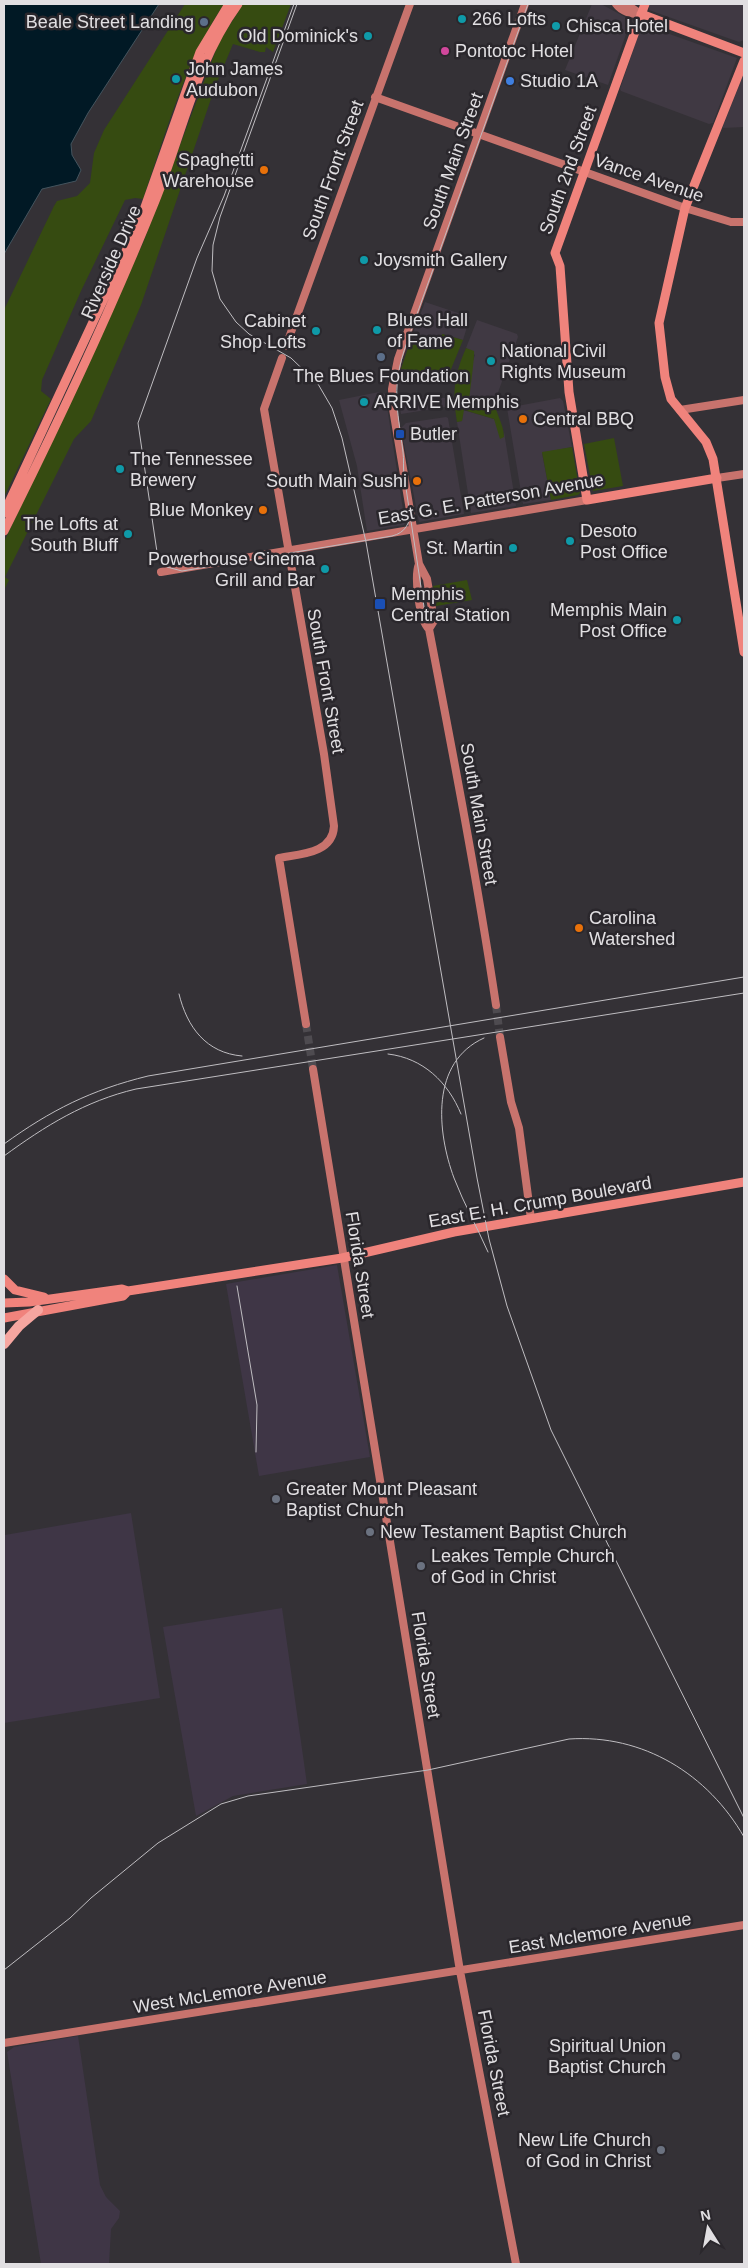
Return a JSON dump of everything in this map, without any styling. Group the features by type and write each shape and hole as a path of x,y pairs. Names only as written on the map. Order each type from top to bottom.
{"highway":[{"path":"4,1344 19,1326 38,1310"}],"main road":[{"name":"Riverside Drive","path":"4,513 145,207 200,52 228,4"},
{"name":"Riverside Drive","path":"4,531 134,253 156,200 207,56 238,4"},
{"name":"South Front Street","path":"286,346 410,4"},
{"name":"South Main Street","path":"496,1006 483,921 429,629 434,621 427,579 419,564 394,415 392,383 398,359 525,4"},
{"path":"616,4 619,8 635,15 641,14"},
{"path":"626,4 641,14 744,53"},
{"name":"South 2nd Street","path":"587,500 569,392 560,266 555,253 645,4"},
{"path":"744,61 685,208 659,330 668,392 706,442 713,459 744,652"},
{"name":"Vance Avenue","path":"375,97 685,208 731,222 744,222"},
{"name":"South Front Street","path":"282,358 264,409 287,550 324,753 333,834 321,849 278,858 306,1024"},
{"path":"680,410 744,400"},
{"name":"East G. E. Patterson Avenue","path":"161,572 744,474"},
{"path":"500,1037 511,1102 519,1128 531,1219"},
{"name":"Florida Street","path":"313,1069 342,1258 460,1971 516,2264"},
{"name":"East E. H. Crump Boulevard","path":"128,1291 342,1258 454,1232 744,1182"},
{"path":"4,1279 15,1290 52,1298"},
{"path":"4,1303 122,1289 128,1291 123,1296 38,1310 4,1318"},
{"name":"East Mclemore Avenue","path":"460,1971 744,1925"},
{"name":"West McLemore Avenue","path":"4,2043 460,1971"}],"shaded area":[{"path":"592,4 601,4 625,17 630,23 608,85 565,70"},
{"path":"649,4 744,4 744,40 739,42 649,10"},
{"path":"644,25 737,58 713,123 709,124 621,91 620,89 641,27"},
{"path":"744,73 744,127 723,128 723,126"},
{"path":"425,302 470,317 463,340 443,334 433,346 411,339"},
{"name":"National Civil Rights Museum","path":"477,320 517,334 518,337 496,398 497,413 494,402 485,399 469,401 471,367 475,355 466,348"},
{"path":"379,392 385,394 405,522 404,525 367,531 357,466 339,400"},
{"path":"398,396 446,398 445,407 401,414"},
{"path":"560,398 563,401 572,447 542,453 551,500 523,504 507,408"},
{"path":"463,410 494,419 504,437 504,432 516,506 471,513 457,422 462,421"},
{"path":"448,418 464,514 419,522 401,428 406,423"},
{"path":"337,1265 370,1457 259,1476 226,1284"},
{"path":"131,1513 160,1698 4,1723 5,1535"},
{"path":"282,1608 307,1784 233,1796 196,1816 163,1627"},
{"path":"78,2036 100,2185 106,2197 120,2211 119,2218 111,2229 109,2264 41,2264 7,2052 14,2047"}],"green space":[{"path":"185,4 224,4 210,26 187,74 143,199 125,200 81,291 42,380 41,391 51,399 4,497 4,310 54,206 57,201 77,196 90,183 94,153 104,130"},
{"path":"243,4 291,4 273,52 266,47 265,52 260,52 233,44 215,87 141,305 91,421 74,439 5,577 9,580 4,590 4,542 143,243 219,42"},
{"path":"442,334 463,340 449,374 401,369 411,339 432,346 436,337 441,338"},
{"path":"466,348 474,351 469,401 494,397 504,432 504,437 500,439 494,419 464,410 462,421 457,422 455,384"},
{"path":"614,438 623,486 593,491 584,444"},
{"path":"572,447 580,493 551,500 542,452"},
{"path":"467,580 472,600 436,606 433,586"}],"water":[{"path":"4,4 159,4 88,113 71,144 72,155 81,170 76,181 42,189 4,254"}],"tunnel":[{"path":"496,1005 500,1037"},
{"path":"306,1024 313,1069"}],"tram line":[{"path":"294,4 224,196 197,258 138,423 157,552 167,567 182,571 397,535 406,527 410,510"},
{"path":"426,620 404,475 397,384 407,342 528,4"}],"railway":[{"path":"297,4 220,217 213,245 212,271 220,299 236,322 249,334 291,358 318,384 332,408 342,438 366,542 477,1178 489,1239 507,1306 551,1430 744,1818"},
{"path":"4,1144 38,1121 72,1102 108,1088 148,1076 744,977"},
{"path":"4,1156 66,1116 100,1100 136,1089 744,993"},
{"path":"179,994 187,1017 208,1044 229,1054 242,1056"},
{"path":"484,1038 467,1049 454,1064 446,1081 442,1100 442,1120 448,1160 454,1178 488,1252"},
{"path":"388,1054 401,1056 423,1066 433,1074 449,1092 461,1114"},
{"path":"237,1286 257,1405 256,1452"},
{"path":"4,1970 70,1918 91,1898 158,1843 221,1804 248,1796 428,1770 569,1739 596,1739 622,1743 647,1751 671,1763 712,1794 729,1814 744,1837"}],"place":[{"name":"266 Lofts","path":"462,19"},
{"name":"Beale Street Landing","path":"204,22"},
{"name":"Chisca Hotel","path":"556,26"},
{"name":"Old Dominick's","path":"368,36"},
{"name":"Pontotoc Hotel","path":"445,51"},
{"name":"John James Audubon","path":"176,79"},
{"name":"Studio 1A","path":"510,81"},
{"name":"Spaghetti Warehouse","path":"264,170"},
{"name":"Joysmith Gallery","path":"364,260"},
{"name":"Blues Hall of Fame","path":"377,330"},
{"name":"Cabinet Shop Lofts","path":"316,331"},
{"name":"The Blues Foundation","path":"381,357"},
{"name":"National Civil Rights Museum","path":"491,361"},
{"name":"ARRIVE Memphis","path":"364,402"},
{"name":"Central BBQ","path":"523,419"},
{"name":"Butler","path":"400,434"},
{"name":"The Tennessee Brewery","path":"120,469"},
{"name":"South Main Sushi","path":"417,481"},
{"name":"Blue Monkey","path":"263,510"},
{"name":"The Lofts at South Bluff","path":"128,534"},
{"name":"Desoto Post Office","path":"570,541"},
{"name":"St. Martin","path":"513,548"},
{"name":"Powerhouse Cinema Grill and Bar","path":"325,569"},
{"name":"Memphis Central Station","path":"380,604"},
{"name":"Memphis Main Post Office","path":"677,620"},
{"name":"Carolina Watershed","path":"579,928"},
{"name":"Greater Mount Pleasant Baptist Church","path":"276,1499"},
{"name":"New Testament Baptist Church","path":"370,1532"},
{"name":"Leakes Temple Church of God in Christ","path":"421,1566"},
{"name":"Spiritual Union Baptist Church","path":"676,2056"},
{"name":"New Life Church of God in Christ","path":"661,2150"}]}
